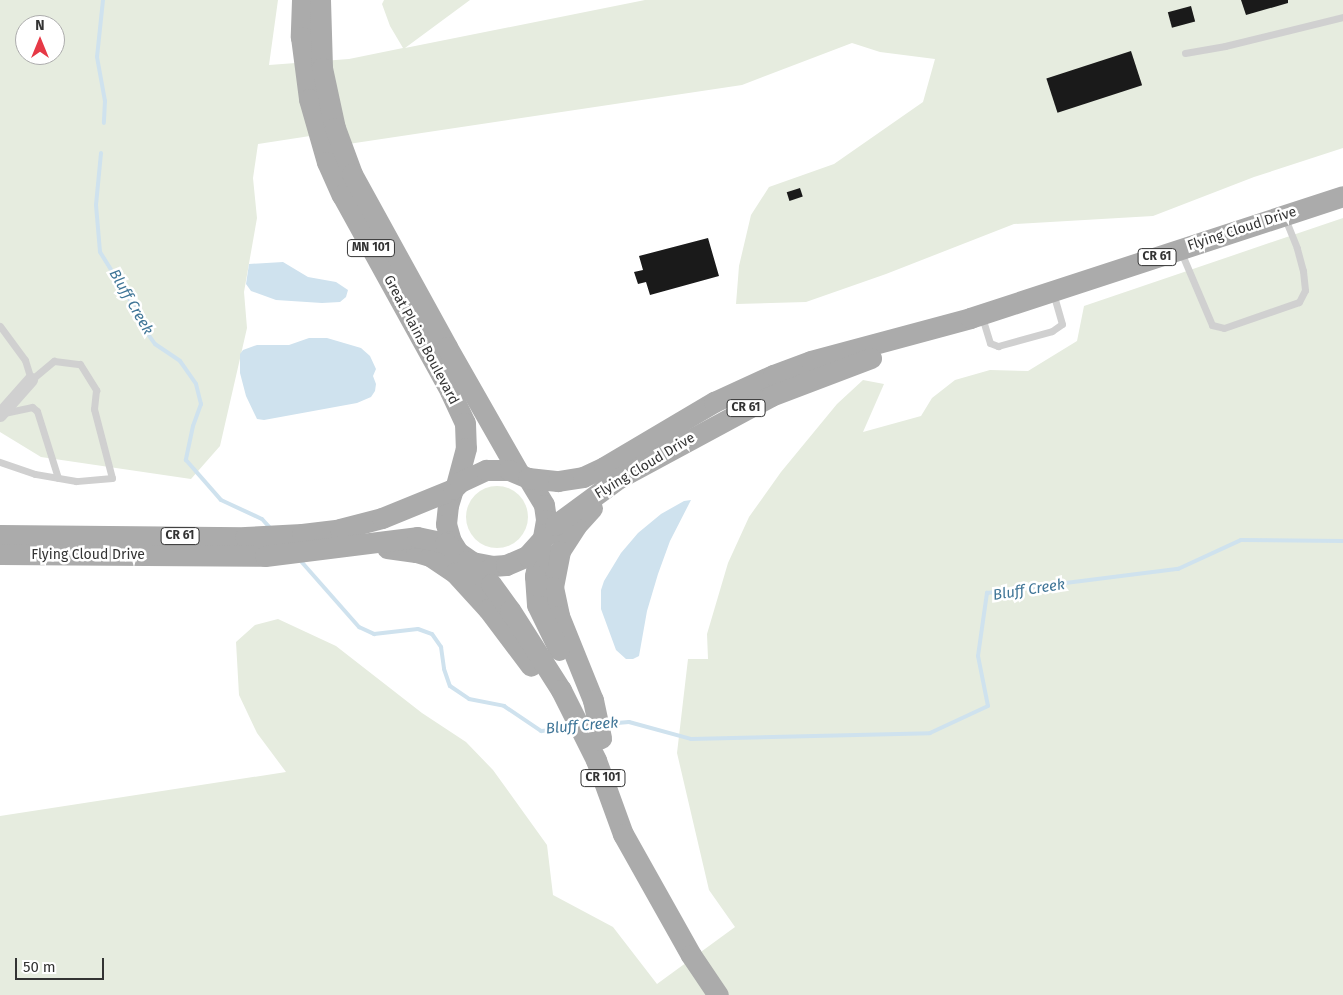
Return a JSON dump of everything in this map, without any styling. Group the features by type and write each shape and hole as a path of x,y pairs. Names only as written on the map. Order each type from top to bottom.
{"main road":[{"name":"Great Plains Boulevard","path":"302,0 301,36 309,99 327,162 342,195 450,391 465,423 467,442 463,467 455,487"},
{"name":"Great Plains Boulevard","path":"320,0 322,68 335,128 352,174 434,326 524,476"},
{"name":"Flying Cloud Drive","path":"0,554 265,556 294,558 417,537 438,540 461,554 485,565 506,565 520,560 585,502 619,478 740,411 786,389 976,316 1343,196"},
{"name":"Flying Cloud Drive","path":"0,535 245,537 317,533 382,518 455,487 486,470 508,470 524,476 558,481 583,477 604,467 714,402 773,376 855,348 976,316"},
{"path":"568,688 554,600 554,573 560,551 576,526 606,495 686,441"},
{"path":"524,476 544,505 546,520 535,576 538,605 568,688"},
{"path":"455,487 448,505 446,524 451,541 461,554 491,584 568,688"},
{"path":"335,551 384,548 402,549 430,556 441,562 455,573 488,609 523,653 568,688"},
{"name":"CR 101","path":"568,688 593,700 602,738 631,818 643,867"},
{"name":"CR 101","path":"568,688 623,834 643,867 676,931 718,995"}],"street":[{"path":"0,415 31,380"}],"lane":[{"path":"1185,53 1226,46 1343,16"},
{"path":"1180,250 1212,325 1224,328 1299,302 1305,290 1304,272 1284,215"},
{"path":"976,316 990,342 998,346 1052,331 1062,324 1061,314 1053,291"},
{"path":"0,326 25,360 31,380 54,361 80,364 96,390 94,409 112,478 76,481 35,474 0,462"},
{"path":"0,415 32,407 37,411 58,478"}],"shaded area":[{"path":"0,0 278,0 269,65 349,59 403,48 390,26 382,4 384,0 470,0 405,48 645,0 1343,0 1343,148 1254,177 1153,216 1014,224 886,274 806,302 736,304 739,266 751,215 769,187 834,164 923,102 935,59 880,52 852,43 742,85 335,146 336,132 258,144 253,178 257,218 244,292 247,328 220,446 191,479 41,457 0,432"},
{"path":"1343,218 1343,995 0,995 0,816 286,772 257,733 239,695 236,642 255,625 278,619 336,646 422,713 466,742 493,770 547,845 553,895 613,927 657,984 735,927 709,890 677,753 688,659 708,659 707,634 728,563 749,517 781,472 837,404 863,380 884,384 863,432 921,416 932,398 955,380 990,370 1028,371 1077,341 1084,306"},
{"path":"491,486 503,486 519,495 526,505 528,517 526,529 519,539 503,548 491,548 480,543 471,534 466,523 466,511 471,500 480,491"}],"water":[{"path":"283,262 308,277 336,282 348,290 346,297 340,302 322,303 276,300 251,291 246,284 249,264"},
{"path":"309,338 327,338 361,348 370,356 376,369 373,376 376,384 375,391 371,397 357,403 264,420 257,419 246,396 240,373 240,354 243,350 257,345 289,345"},
{"path":"691,500 670,541 658,574 647,611 639,656 633,659 626,659 616,650 601,609 601,590 604,581 621,553 638,533 661,514 684,501"}],"building":[{"path":"1241,0 1288,0 1288,3 1246,15"},
{"path":"1191,6 1195,21 1172,28 1168,12"},
{"path":"1131,51 1142,85 1057,113 1046,79"},
{"path":"800,188 803,197 789,201 787,192"},
{"path":"708,238 719,276 650,295 646,282 638,284 634,272 643,270 639,256"}],"waterway":[{"name":"Bluff Creek","path":"103,0 97,57 105,101 104,123"},
{"name":"Bluff Creek","path":"101,153 96,205 100,252 135,305 143,327 155,344 180,361 196,384 201,404 193,426 186,460 221,500 262,519 270,528"},
{"name":"Bluff Creek","path":"605,724 629,722 691,739 930,733 988,706 978,656 987,593 1178,569 1241,540 1343,541"},
{"name":"Bluff Creek","path":"299,559 359,627 374,634 418,629 432,634 441,647 444,669 450,686 469,699 504,706 541,731 573,728"}]}
